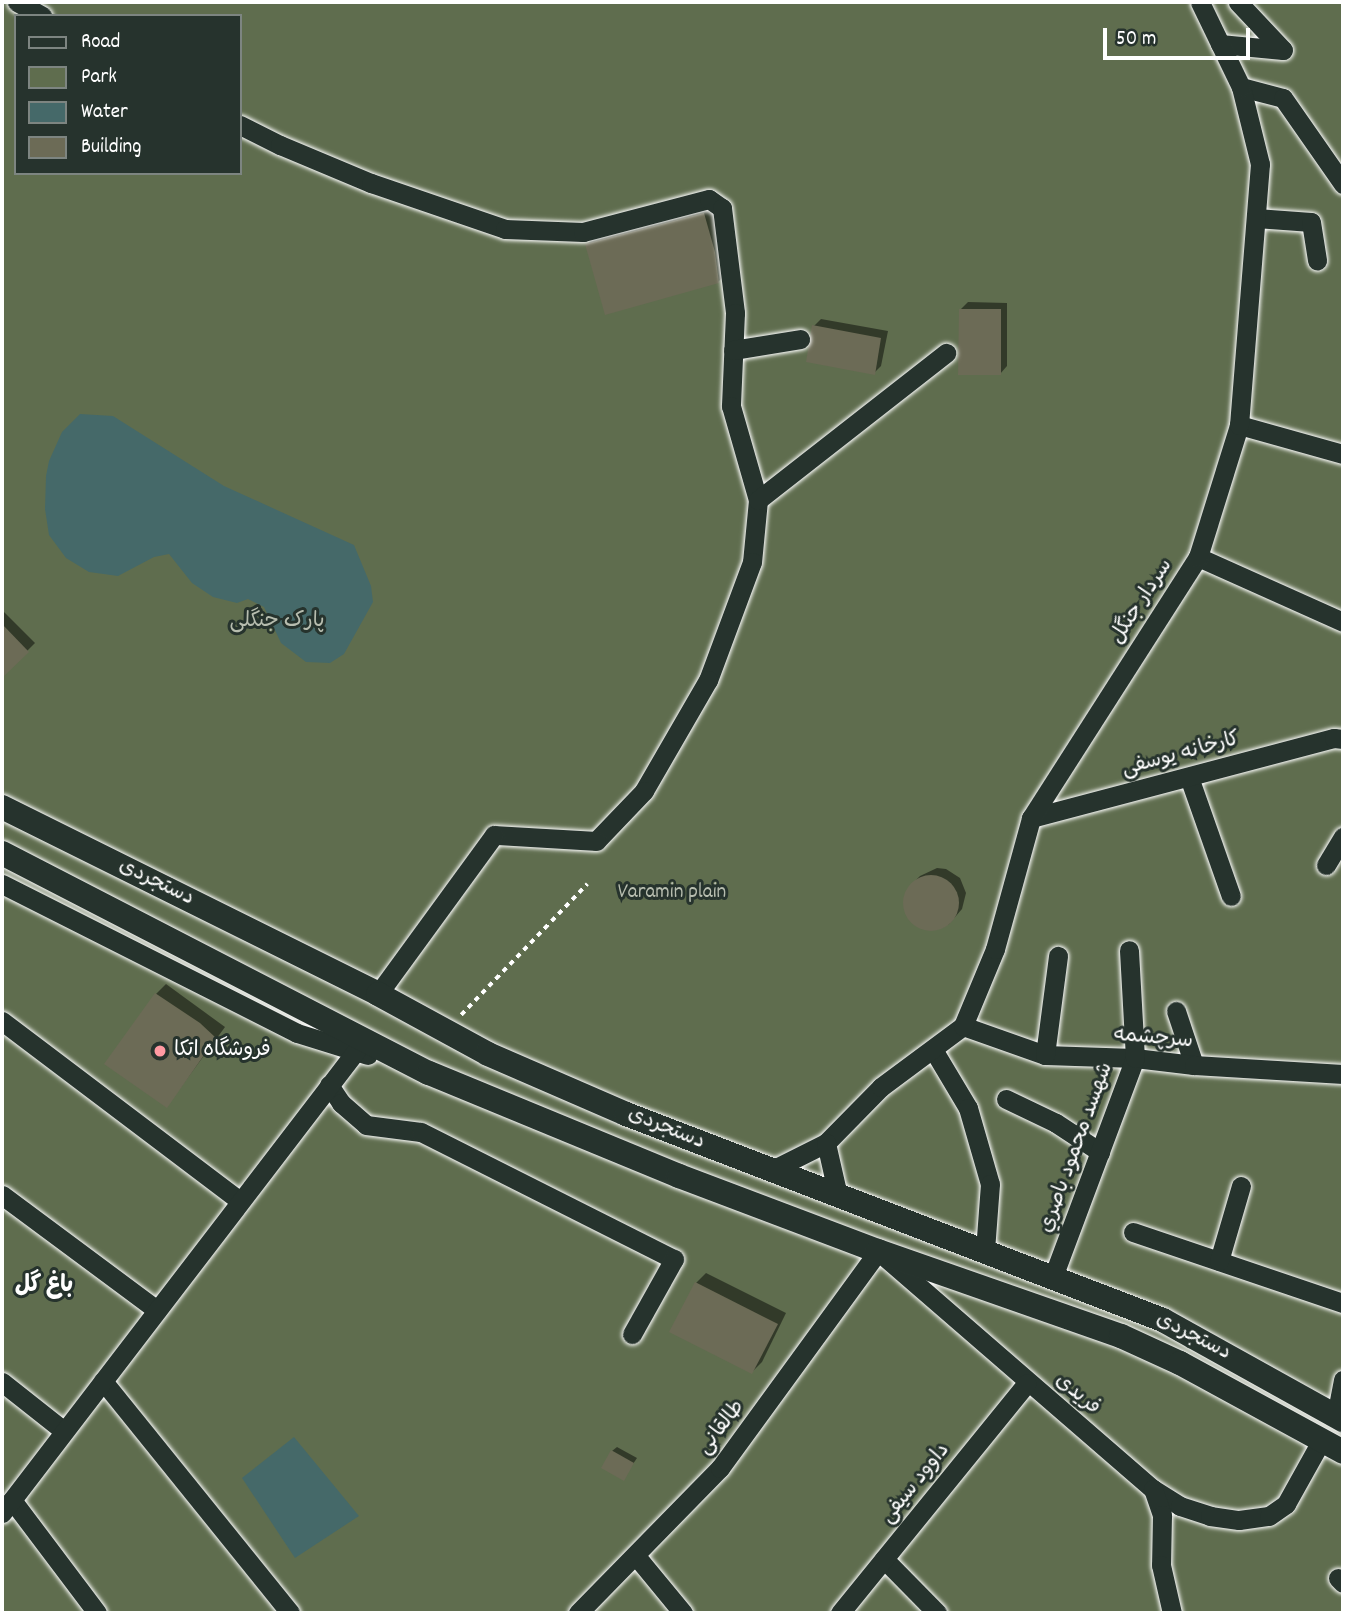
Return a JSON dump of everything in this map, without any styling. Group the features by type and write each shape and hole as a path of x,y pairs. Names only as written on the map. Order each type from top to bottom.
{"main road":[{"name":"دستجردی","path":"2,807 378,994 488,1054 626,1114 770,1171 1163,1320 1340,1418"},
{"name":"دستجردی","path":"2,853 429,1073 679,1176 878,1251 1121,1336 1180,1363 1343,1452"}],"street":[{"path":"17,2 38,14"},
{"name":"سردار جنگل","path":"770,1171 826,1143 881,1087 934,1051 963,1026 995,949 1031,818 1198,557 1239,425 1260,164 1241,87 1200,2"},
{"path":"1220,44 1283,50 1238,2"},
{"path":"1241,87 1283,98 1343,184"},
{"path":"242,126 371,183 505,229 583,232 709,199 722,208 735,313 731,406 758,500 752,562 708,680 644,791 596,841 494,835 378,994"},
{"path":"1255,218 1311,222 1317,261"},
{"path":"733,350 800,339"},
{"path":"758,500 946,353"},
{"path":"1239,425 1343,454"},
{"path":"1198,557 1343,622"},
{"name":"کارخانه یوسفی","path":"1031,818 1334,738 1343,739"},
{"path":"1189,777 1231,896"},
{"path":"1326,865 1343,838"},
{"path":"2,884 297,1032 429,1073"},
{"name":"شهسد محمود باصري","path":"1054,1277 1135,1058 1129,950"},
{"path":"1045,1055 1058,956"},
{"path":"1175,1011 1194,1065"},
{"path":"2,1021 240,1201"},
{"name":"سرچشمه","path":"963,1026 1045,1055 1135,1058 1194,1065 1343,1074"},
{"path":"97,1613 7,1507 356,1051"},
{"path":"934,1051 968,1108 990,1184 985,1251"},
{"path":"329,1085 341,1103 366,1125 421,1132 674,1259 632,1334"},
{"path":"1006,1100 1056,1122 1100,1152"},
{"path":"826,1143 838,1196"},
{"path":"1219,1261 1241,1186"},
{"path":"2,1195 157,1310"},
{"path":"1133,1232 1343,1303"},
{"name":"فریدی","path":"878,1251 1027,1383 1153,1489 1180,1506 1210,1516 1239,1520 1269,1516 1286,1504 1321,1441"},
{"name":"طالقانی","path":"578,1613 720,1468 878,1251"},
{"path":"1340,1418 1343,1380"},
{"path":"103,1381 290,1613"},
{"path":"2,1382 64,1431"},
{"name":"داوود سیفی","path":"840,1613 1027,1383"},
{"path":"1153,1489 1162,1515 1161,1565 1172,1613"},
{"path":"636,1556 683,1613"},
{"path":"884,1559 937,1613"}],"path":[{"path":"461,1015 587,884"}],"green space":[{"name":"Varamin plain","path":"2,2 1343,2 1343,1613 2,1613"}],"water":[{"path":"80,414 113,416 224,486 354,545 371,586 373,602 344,654 330,663 306,662 281,643 264,607 248,599 237,603 213,597 192,583 169,554 154,557 118,576 89,572 66,558 49,535 45,509 46,476 49,461 62,432"},
{"path":"294,1437 359,1516 295,1558 242,1478"}],"building":[{"path":"704,213 715,252 719,283 605,315 585,244"},
{"path":"959,309 1001,309 1001,375 958,375"},
{"path":"812,325 881,338 875,375 806,362"},
{"path":"2,624 29,652 2,678"},
{"path":"925,875 937,875 947,879 955,887 959,903 955,919 947,927 937,931 925,931 915,927 907,919 903,909 903,897 907,887 915,879"},
{"name":"فروشگاه اتکا","path":"155,993 200,1023 216,1038 167,1108 104,1064"},
{"path":"695,1282 778,1324 752,1374 669,1332"},
{"path":"611,1450 634,1463 624,1481 601,1468"}],"place":[{"name":"فروشگاه اتکا","path":"160,1051"}],"district":[{"name":"باغ گل","path":"44,1287"}],"park label":[{"name":"پارک جنگلی","path":"277,622"}]}
